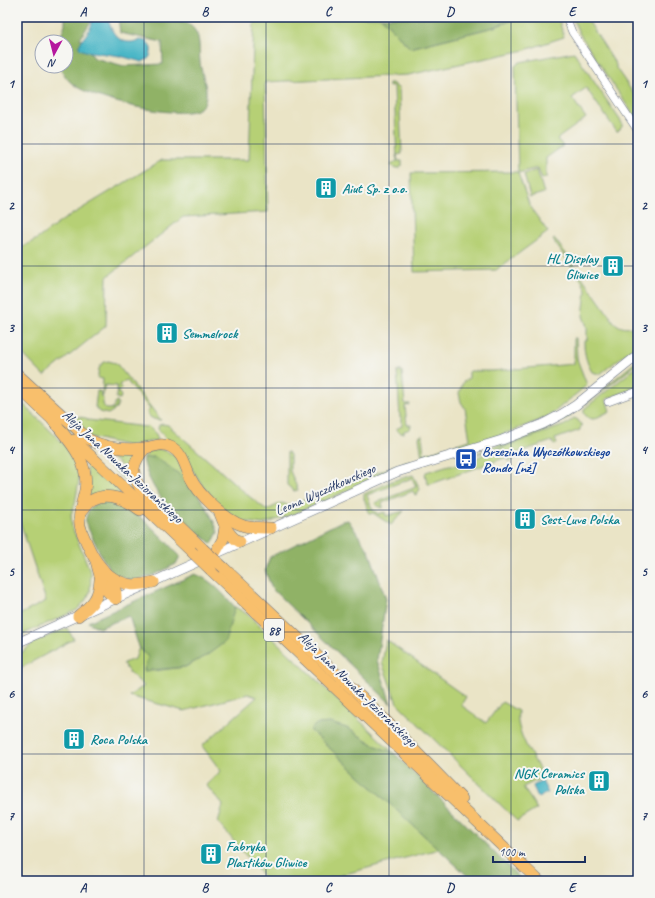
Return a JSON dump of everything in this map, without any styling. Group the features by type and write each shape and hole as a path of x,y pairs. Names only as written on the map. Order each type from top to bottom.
{"main road":[{"path":"17,374 88,439 113,448 145,448 160,444 172,447 184,460 193,482 230,525 234,539 240,542"},
{"name":"Aleja Jana Nowaka-Jeziorańskiego","path":"17,386 539,881"},
{"path":"52,419 80,457 83,466 85,488 79,518 80,527 104,577 114,585 116,599"},
{"path":"145,448 136,460 134,466 135,479 140,488 382,717 473,811 508,852"},
{"path":"81,512 90,500 100,496 111,496 122,499 136,507 168,530"},
{"path":"230,525 271,528"},
{"path":"214,555 230,525"},
{"path":"104,577 130,585 154,582"},
{"path":"78,616 94,601 104,577"}],"street":[{"path":"566,17 575,36 638,131"},
{"name":"Leona Wyczółkowskiego","path":"17,643 271,528 406,469 502,440 543,424 576,405 638,355"},
{"path":"608,402 638,391"}],"green space":[{"path":"65,17 94,17 80,38 94,58 124,66 163,64 162,42 120,33 118,17 165,17 183,21 190,25 196,32 199,40 201,67 206,91 204,104 200,108 190,112 157,111 117,102 84,91 74,85 64,74 74,74 74,34 62,34 65,24"},
{"path":"254,17 381,17 410,48 494,27 521,17 558,17 564,37 525,50 408,75 265,82 268,212 183,217 107,277 106,326 44,376 17,348 17,250 37,239 63,220 162,160 249,160"},
{"path":"381,17 521,17 494,27 410,48"},
{"path":"572,17 586,17 616,65 616,68 638,100 638,122 579,33"},
{"path":"574,52 622,123 622,127 617,132 586,88 572,98 586,118 557,139 563,146 546,158 546,178 542,179 538,168 518,173 530,207 548,232 496,270 414,272 411,173 518,172 515,66 520,62"},
{"path":"389,83 392,83 399,89 402,154 397,155 398,161 402,161 402,166 400,168 394,168 391,165 397,161 394,87 392,85 389,87"},
{"path":"537,170 544,193 530,197 524,174"},
{"path":"555,239 614,322 626,328 632,327 638,323 638,344 600,374 592,372 585,353 584,341 587,340 587,327 583,316 586,291 582,281 553,240"},
{"path":"574,338 576,338 577,359 587,385 552,414 538,421 498,436 425,458 422,457 419,437 422,435 424,454 470,440 465,408 461,402 459,393 463,382 469,378 469,371 492,371 574,364"},
{"path":"638,360 638,363 585,404"},
{"path":"108,361 116,363 161,420 154,419 149,416 147,412 150,409 126,380 119,385 122,389 118,392 121,396 120,399 116,398 117,386 105,385 102,396 103,379 98,378 98,372 101,365"},
{"path":"638,366 638,387 606,399 610,411 594,419 586,416 584,409"},
{"path":"397,371 402,371 405,404 410,404 405,406 407,425 411,425 410,429 404,431 404,433 400,433 396,429 402,426 402,418 400,418"},
{"path":"97,391 100,391 101,397 103,398 103,403 108,409 113,408 117,401 118,404 116,409 108,414 99,412 95,407"},
{"path":"33,394 68,424 198,547 196,548"},
{"path":"17,398 72,452 77,463 79,480 75,504 71,514 72,527 91,573 90,592 85,601 77,610 17,637 17,616 46,601 17,513"},
{"path":"568,415 572,415 537,434 473,455"},
{"path":"71,416 86,418 88,420 148,426 156,434 158,440 129,446 90,437"},
{"path":"574,418 578,420 582,426 580,430 555,439 557,444 554,445 552,441 514,454 515,459 509,461 507,457 428,484 425,475 426,472 449,465 463,465 484,454 565,425"},
{"path":"159,425 168,425 250,497 267,510 281,503 289,505 411,460 410,462 365,481 365,483 292,515 263,524 240,521 219,505 204,488 190,466 158,429"},
{"path":"158,449 170,453 177,459 187,480 186,481 155,457 143,458 149,451"},
{"path":"135,451 129,473 106,452"},
{"path":"287,452 290,455 290,471 298,490 294,491 287,485"},
{"path":"155,457 180,475 192,487 203,502 212,517 218,532 212,544 179,517 160,496 147,472 143,458"},
{"path":"86,460 121,492 121,494 89,499"},
{"path":"413,475 420,489 415,495 413,491 382,503 383,507 381,508 375,503 416,487 412,478 367,495 372,509 378,514 385,512 386,516 404,511 391,525 373,513 370,514 364,499 364,494 392,481"},
{"path":"102,501 124,507 145,521 180,556 176,564 154,575 132,581 113,574 103,559 86,524 88,511 93,505"},
{"path":"348,520 369,551 386,599 377,660 391,704 272,589 265,570 270,557 342,521"},
{"path":"195,574 207,580 222,592 235,607 225,642 206,656 185,667 144,671 148,657 139,647 129,616 99,628 88,622"},
{"path":"235,607 247,614 394,753 376,746 347,728 310,730 439,849 319,881 267,881 218,822 223,805 206,785 221,771 202,746 257,697 248,694 184,711 129,696 144,686 127,670 123,663 135,659 139,647 148,657 144,670 153,671 185,667 206,656 230,622"},
{"path":"67,628 74,639 17,670 17,656 35,642"},
{"path":"386,640 466,697 461,705 486,723 502,702 518,711 521,734 540,771 541,778 523,787 537,809 517,821 397,703 382,663"},
{"path":"330,723 347,728 376,746 394,753 523,881 473,881 310,730 316,724"}],"water":[{"path":"92,17 108,17 110,27 115,35 122,40 127,42 141,40 147,42 151,49 150,57 142,62 120,56 80,49 79,46 88,32 92,22"},
{"path":"542,781 548,793 538,797 533,786"}],"place":[{"name":"Aiut Sp. z o.o.","path":"326,188"},
{"name":"HL Display Gliwice","path":"613,266"},
{"name":"Semmelrock","path":"167,333"},
{"name":"Brzezinka Wyczółkowskiego Rondo [nż]","path":"466,459"},
{"name":"Sest-Luve Polska","path":"525,519"},
{"name":"Roca Polska","path":"74,739"},
{"name":"NGK Ceramics Polska","path":"599,781"},
{"name":"Fabryka Plastików Gliwice","path":"211,854"}]}
